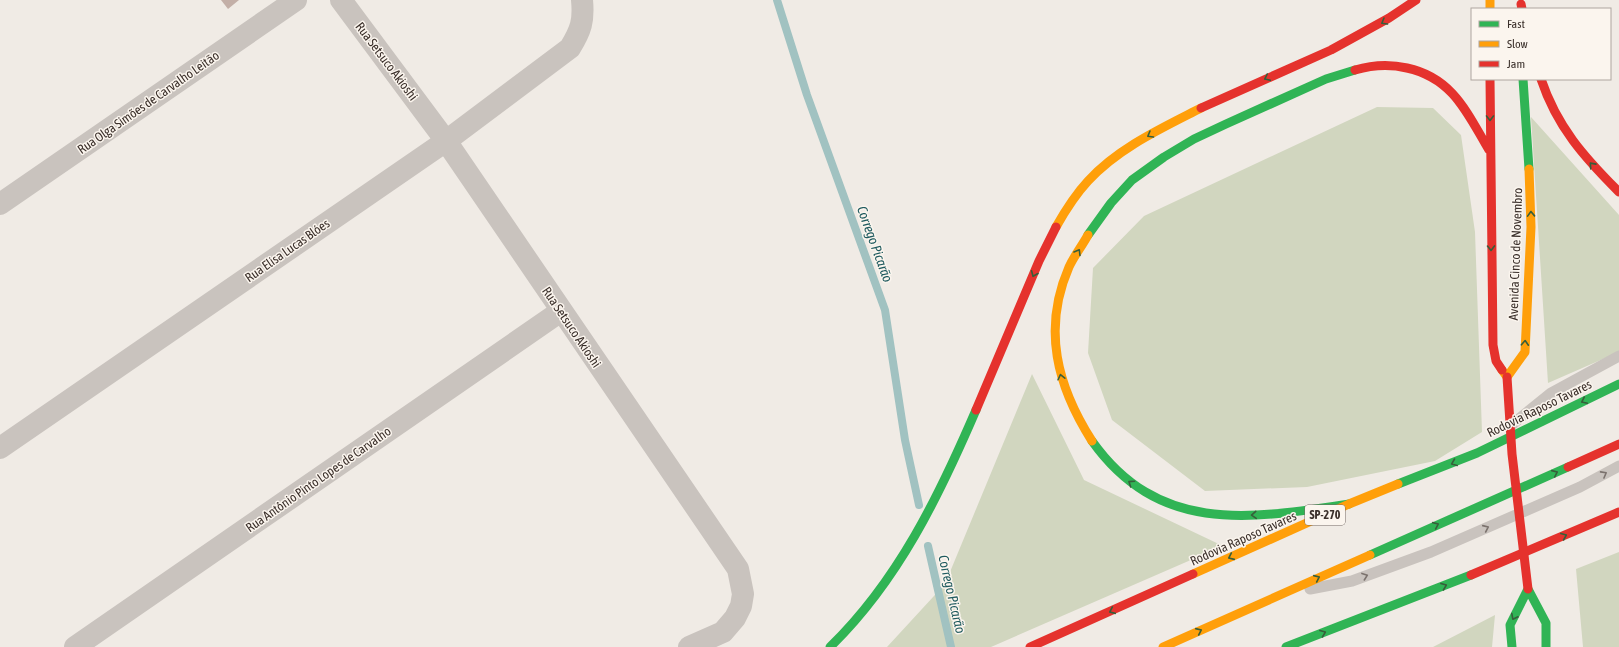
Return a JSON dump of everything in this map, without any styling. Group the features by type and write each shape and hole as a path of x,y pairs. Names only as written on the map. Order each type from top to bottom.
{"main road":[{"path":"830,647 858,620 876,598 924,522 957,454 1041,257 1070,202 1089,180 1116,156 1148,135 1193,112 1363,34 1396,15 1416,0"},
{"path":"1349,504 1265,515 1228,517 1190,510 1156,497 1130,484 1109,465 1094,447 1078,420 1063,388 1055,354 1054,326 1057,305 1069,267 1099,217 1131,180 1159,160 1193,140 1335,75 1365,66 1387,64 1405,66 1426,73 1440,81 1454,95 1489,150"},
{"name":"Avenida Cinco de Novembro","path":"1490,80 1489,150 1493,353 1499,366 1508,377 1524,352 1530,243 1529,166 1523,80"},
{"path":"1541,80 1558,120 1572,143 1619,192"},
{"path":"1508,377 1512,454 1528,589 1546,623 1546,647"},
{"name":"Rodovia Raposo Tavares","path":"1030,647 1349,504 1477,453 1619,384"},
{"path":"1163,647 1619,444"},
{"path":"1286,647 1449,584 1619,512"},
{"path":"1512,647 1510,625 1528,589"}],"street":[{"name":"Rua Olga Simões de Carvalho Leitão","path":"0,204 296,0"},
{"name":"Rua Setsuco Akioshi","path":"341,0 446,141 738,569 743,594 741,606 735,618 723,632 688,647"},
{"name":"Rua Elisa Lucas Blóes","path":"0,448 446,141 570,48 581,28 582,0"},
{"name":"Rua Antônio Pinto Lopes de Carvalho","path":"75,647 561,311"}],"lane":[{"path":"1477,453 1551,393 1619,356"},
{"path":"1286,592 1322,588 1352,581 1431,552 1580,487 1619,466"}],"green space":[{"path":"1377,107 1433,108 1461,135 1475,232 1482,432 1435,461 1307,487 1205,491 1112,420 1088,353 1093,268 1144,216"},
{"path":"1531,117 1619,215 1619,352 1548,383"},
{"path":"1032,374 1084,480 1223,546 991,647 887,647 945,584"},
{"path":"1619,552 1619,647 1583,647 1576,569"},
{"path":"1495,615 1492,647 1433,647"}],"building":[{"path":"221,0 239,0 228,9"}],"waterway":[{"name":"Corrego Picarão","path":"777,0 807,95 885,310 905,440 919,505"},
{"name":"Corrego Picarão","path":"928,546 951,647"}],"traffic: fast":[{"path":"1088,235 1111,203 1132,180 1164,157 1194,139 1226,124 1326,79 1355,70"},
{"path":"1523,80 1529,169"},
{"path":"1398,484 1477,453 1619,384"},
{"path":"830,647 876,594 915,536 947,474 976,410"},
{"path":"1092,441 1118,471 1146,493 1177,506 1208,513 1242,515 1276,514 1349,504"},
{"path":"1370,555 1568,467"},
{"path":"1286,647 1471,575"},
{"path":"1528,589 1546,623 1546,647"},
{"path":"1512,647 1510,625 1528,589"}],"traffic: slow":[{"path":"1490,0 1490,8"},
{"path":"1056,227 1070,203 1083,186 1113,158 1141,140 1201,108"},
{"path":"1502,370 1507,377 1525,352 1531,227 1529,169"},
{"path":"1088,235 1069,267 1061,290 1056,313 1055,335 1057,357 1062,378 1070,399 1092,441"},
{"path":"1193,574 1349,504 1398,484"},
{"path":"1163,647 1370,555"}],"traffic: jam":[{"path":"1201,108 1331,50 1389,18 1416,0"},
{"path":"1521,4 1522,8"},
{"path":"1355,70 1374,66 1394,66 1423,73 1436,80 1447,89 1466,110 1489,150"},
{"path":"1490,80 1493,345 1496,361 1502,370"},
{"path":"1541,80 1563,127 1583,154 1619,192"},
{"path":"976,410 1039,261 1056,227"},
{"path":"1507,377 1512,454 1528,589"},
{"path":"1568,467 1619,444"},
{"path":"1471,575 1619,512"},
{"path":"1030,647 1193,574"}]}
